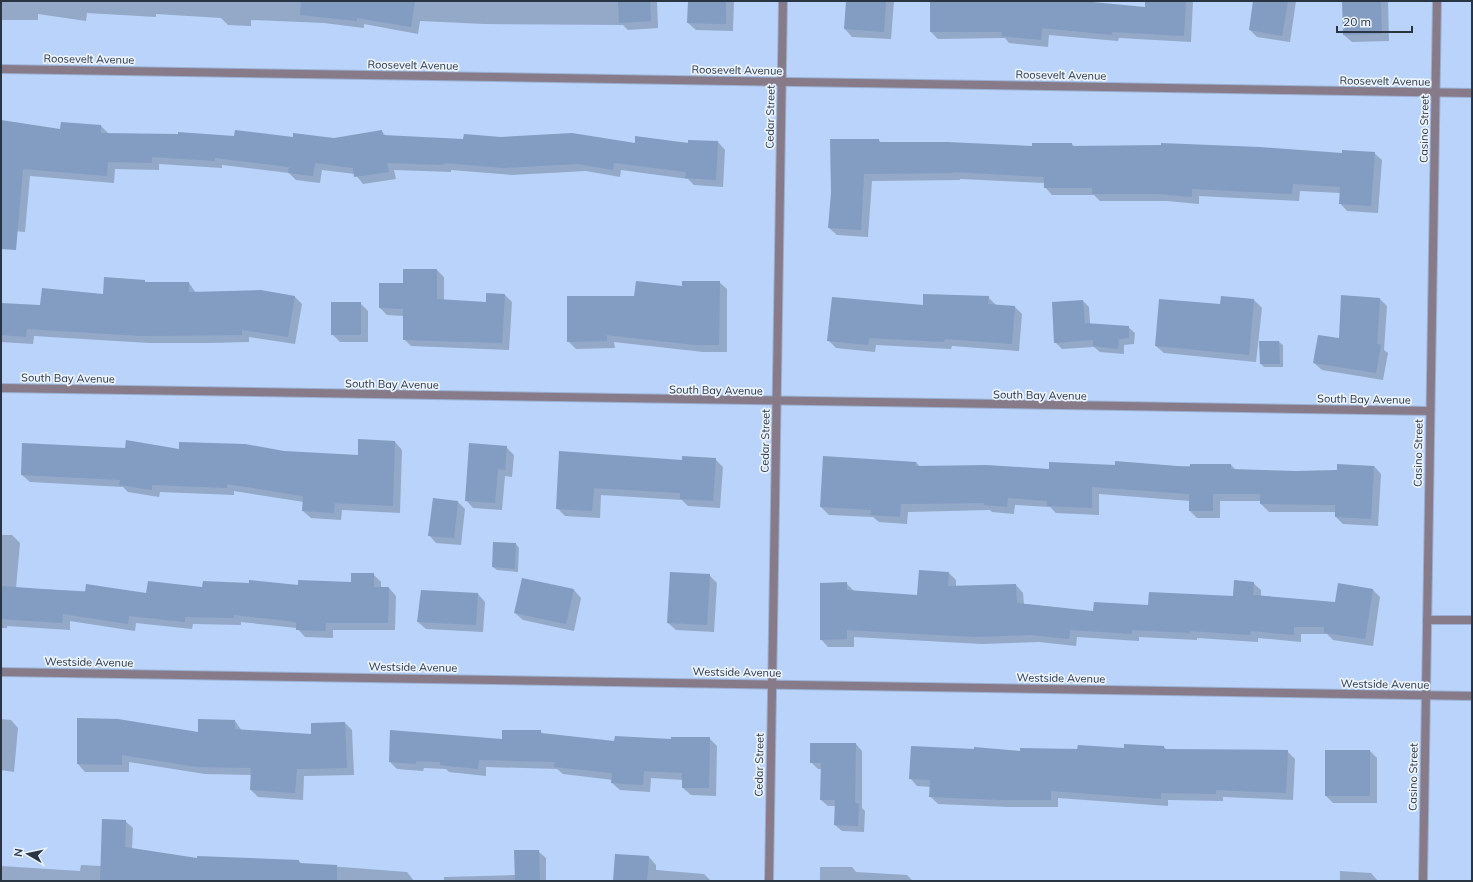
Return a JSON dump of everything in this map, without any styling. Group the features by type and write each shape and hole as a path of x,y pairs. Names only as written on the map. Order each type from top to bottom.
{"street":[{"name":"Cedar Street","path":"768,881 783,1"},
{"name":"Casino Street","path":"1423,881 1438,1"},
{"name":"Roosevelt Avenue","path":"1,69 1472,93"},
{"name":"South Bay Avenue","path":"1,388 776,402 1430,411"},
{"path":"1427,620 1472,620"},
{"name":"Westside Avenue","path":"1,672 1472,696"}],"building":[{"path":"301,1 415,1 411,27 357,18 357,21 300,15"},
{"path":"618,1 650,1 651,21 619,23"},
{"path":"688,1 726,1 726,24 687,23"},
{"path":"846,1 886,1 884,32 844,29"},
{"path":"930,1 1082,1 1145,7 1145,1 1186,1 1184,36 1112,32 1112,35 1042,28 1041,40 1001,36 1002,32 930,32"},
{"path":"1253,1 1288,1 1282,36 1249,30"},
{"path":"1342,1 1381,1 1382,34 1343,35"},
{"path":"1,120 60,129 61,122 101,125 101,133 178,134 178,132 234,136 235,130 293,137 293,133 334,138 382,130 383,135 463,139 464,134 501,137 572,133 635,143 635,136 688,143 688,140 718,141 716,180 685,178 686,172 614,163 613,170 578,164 504,168 444,163 444,165 387,163 389,172 354,177 353,168 315,163 313,176 288,173 289,167 215,158 215,161 152,157 152,163 108,162 107,176 23,169 16,250 1,249"},
{"path":"830,139 879,139 879,142 947,142 1032,146 1032,143 1072,143 1072,146 1161,145 1161,143 1260,147 1342,153 1342,150 1375,152 1371,206 1339,204 1340,187 1293,184 1292,194 1192,189 1192,197 1159,194 1092,194 1092,188 1044,188 1044,177 953,172 864,174 861,230 828,228 831,193"},
{"path":"403,269 437,269 437,299 486,302 486,293 505,294 502,343 403,340 403,309 379,308 379,283 403,283"},
{"path":"104,277 145,280 145,282 189,282 189,292 261,290 295,296 288,337 242,330 242,335 141,336 27,329 26,337 1,335 1,303 40,305 42,288 103,294"},
{"path":"636,281 682,286 682,281 720,281 719,345 695,345 607,335 607,341 567,342 567,296 634,296"},
{"path":"923,294 989,296 988,304 1015,306 1012,344 945,339 944,342 869,338 868,345 827,341 832,297 923,305"},
{"path":"1341,295 1380,298 1377,344 1381,345 1376,373 1313,363 1318,335 1339,338"},
{"path":"1221,296 1254,299 1249,355 1155,346 1159,299 1220,304"},
{"path":"1083,300 1085,323 1129,326 1129,338 1119,339 1118,349 1093,346 1093,340 1054,343 1052,302"},
{"path":"331,302 361,302 361,335 331,335"},
{"path":"1259,341 1279,341 1280,364 1260,364"},
{"path":"358,439 395,441 393,506 335,503 334,513 302,511 303,496 227,484 227,488 152,485 152,490 119,485 120,480 21,475 22,443 125,448 126,440 179,449 179,442 245,444 284,451 358,455"},
{"path":"469,443 507,446 505,470 498,469 495,503 465,501"},
{"path":"559,451 682,460 682,456 716,458 713,501 680,499 680,493 594,488 592,511 556,509"},
{"path":"823,456 916,462 916,466 987,465 1049,469 1049,462 1115,465 1115,461 1190,467 1190,464 1231,464 1231,469 1296,471 1337,470 1337,464 1374,466 1371,519 1335,517 1335,505 1260,504 1260,494 1213,494 1213,511 1189,511 1189,494 1092,487 1092,508 1047,506 1047,501 1008,498 1007,507 984,505 984,503 901,504 900,517 870,515 871,510 820,507"},
{"path":"433,498 458,501 454,538 428,536"},
{"path":"493,542 516,543 515,569 492,567"},
{"path":"919,570 949,572 948,586 1016,584 1017,603 1093,611 1094,602 1148,605 1149,592 1233,596 1234,580 1254,582 1253,595 1335,602 1338,583 1373,589 1365,639 1324,633 1324,627 1294,627 1294,635 1251,631 1250,635 1190,631 1190,633 1132,630 1132,634 1070,630 1069,639 1031,635 974,637 847,630 847,639 820,640 820,583 847,582 847,590 917,595"},
{"path":"670,572 710,574 707,625 667,623"},
{"path":"351,573 374,573 374,587 389,587 388,623 326,623 325,631 296,630 296,622 234,615 234,618 185,617 185,622 129,616 128,624 63,614 62,623 1,619 1,586 85,592 86,584 146,593 148,581 202,587 203,581 249,583 249,580 298,585 298,580 351,582"},
{"path":"522,578 574,589 566,624 514,613"},
{"path":"421,590 478,593 476,625 417,622"},
{"path":"77,718 118,719 198,732 198,719 235,720 235,729 311,734 311,723 345,722 347,768 297,769 295,793 250,790 251,768 197,767 122,755 122,765 77,764"},
{"path":"390,730 502,739 502,730 541,730 541,733 614,741 615,736 671,739 671,737 710,737 709,788 682,788 682,773 644,771 643,785 611,783 612,773 554,767 555,762 479,760 478,769 440,765 440,762 416,761 416,764 389,762"},
{"path":"810,743 856,743 855,803 859,804 858,826 834,825 835,800 820,800 821,763 810,763"},
{"path":"1124,744 1164,746 1164,749 1288,750 1286,793 1216,790 1216,794 1161,793 1161,799 1051,791 1051,800 1000,800 929,797 930,780 909,779 911,746 974,749 974,747 1020,751 1020,748 1077,749 1078,745 1124,748"},
{"path":"1325,750 1370,750 1370,796 1325,796"},
{"path":"102,819 126,820 125,847 197,858 197,856 299,860 299,863 337,865 337,881 100,881"},
{"path":"514,850 539,850 540,881 515,881"},
{"path":"615,854 649,856 647,881 613,881"}]}
